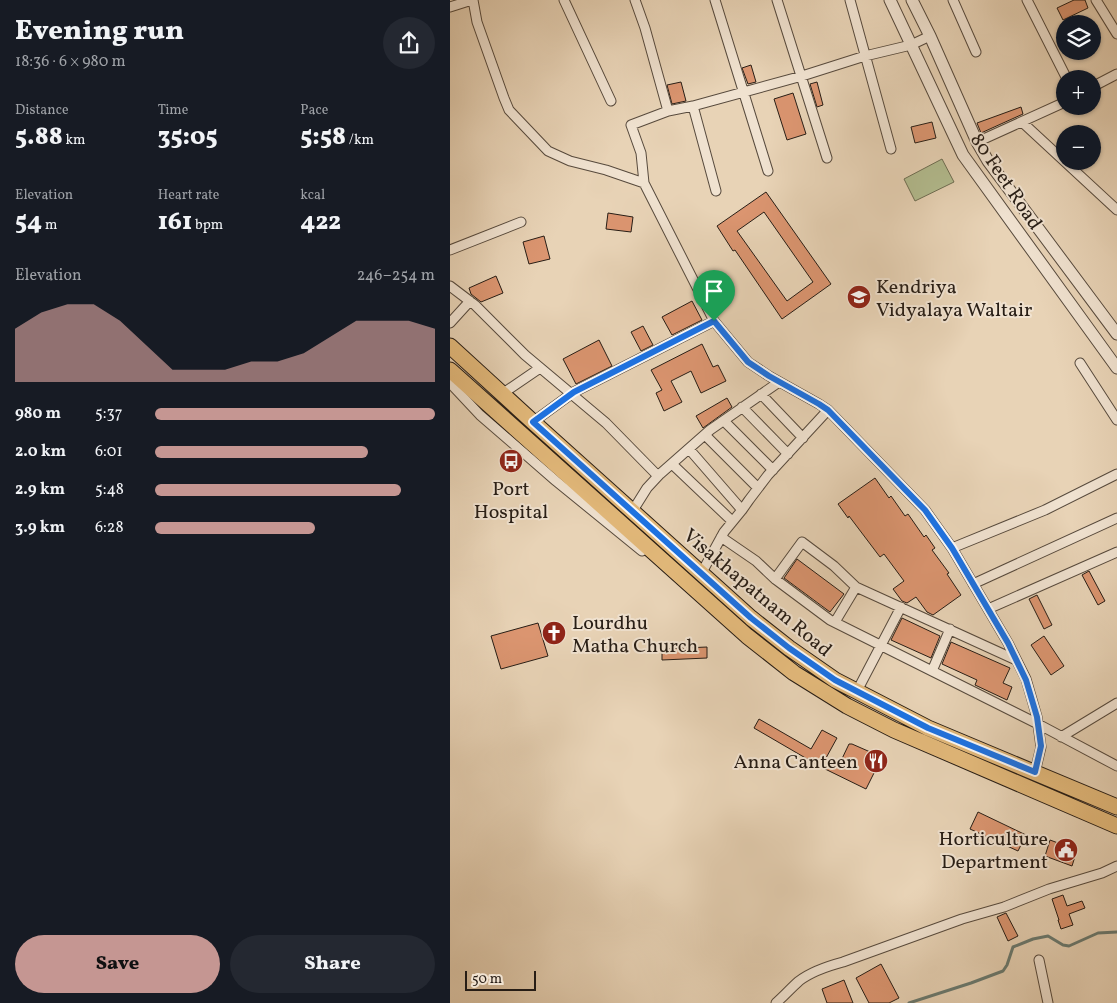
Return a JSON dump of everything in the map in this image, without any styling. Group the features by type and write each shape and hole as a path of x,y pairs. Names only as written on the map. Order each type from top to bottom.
{"main road":[{"name":"Visakhapatnam Road","path":"450,346 751,618 789,648 835,680 928,728 1117,807"},
{"path":"450,370 746,636 794,673 847,706 894,730 1117,826"}],"street":[{"path":"450,8 472,0 477,22 509,110 548,151 570,161 606,170 644,183"},
{"path":"564,0 611,101"},
{"path":"635,0 645,28 668,111"},
{"path":"715,0 768,170"},
{"path":"778,0 827,158"},
{"path":"850,0 891,149"},
{"name":"80 Feet Road","path":"890,0 963,155 1116,363"},
{"name":"80 Feet Road","path":"912,0 930,36 976,142 1117,334"},
{"path":"952,0 976,52"},
{"path":"1027,0 1062,70"},
{"path":"1096,0 1117,34"},
{"path":"930,36 911,45 865,56 802,76 693,106 668,111 631,124 640,153 644,183 714,321 748,362 778,382 828,410 925,510 952,548 1008,643 1026,680 1037,717 1041,746 1035,772"},
{"path":"1101,83 1117,74"},
{"path":"693,106 716,191"},
{"path":"976,142 1056,106"},
{"path":"1022,122 1117,210"},
{"path":"986,187 1000,176"},
{"path":"450,250 521,222"},
{"path":"450,286 470,301 540,368 606,424 658,476"},
{"path":"450,323 470,301"},
{"path":"533,422 570,394 714,321"},
{"path":"1080,363 1117,420"},
{"path":"502,394 540,368"},
{"path":"632,512 647,488 658,476 706,435 778,382"},
{"path":"450,383 480,415 556,481 656,563 708,602"},
{"path":"761,394 803,438"},
{"path":"742,407 788,454"},
{"path":"702,574 721,537 732,521 773,470 828,410"},
{"path":"724,421 773,470"},
{"path":"706,435 758,488"},
{"path":"689,449 742,510"},
{"path":"672,464 732,521"},
{"path":"952,548 1045,510 1117,474"},
{"path":"973,584 1117,518"},
{"path":"721,537 756,561 775,579 830,620 1038,724 1117,766"},
{"path":"775,579 802,542 834,566 856,587 1016,660"},
{"path":"988,609 1117,552"},
{"path":"835,622 856,587"},
{"path":"857,692 901,607"},
{"path":"932,671 950,629"},
{"path":"1061,737 1117,703"},
{"path":"776,1003 800,980 814,972 962,919 1004,907 1049,889 1102,873 1117,866"},
{"path":"1039,960 1048,1003"}],"green space":[{"path":"942,159 954,182 915,201 904,179"}],"building":[{"path":"1074,0 1085,0 1088,8 1073,15 1060,15 1057,8"},
{"path":"751,65 756,82 748,84 742,68"},
{"path":"681,82 686,101 672,104 667,85"},
{"path":"817,82 823,105 817,107 810,84"},
{"path":"793,93 806,134 787,140 774,99"},
{"path":"1021,107 1023,114 981,133 977,123"},
{"path":"932,122 936,138 915,143 911,127"},
{"path":"766,192 831,284 782,319 717,226","holes":["764,212 813,282 787,301 737,231"]},
{"path":"608,213 633,217 631,232 606,229"},
{"path":"544,236 550,259 529,264 523,242"},
{"path":"496,276 503,293 481,302 471,294 469,288"},
{"path":"692,301 702,320 672,335 662,317"},
{"path":"643,326 653,345 641,351 631,332"},
{"path":"599,340 612,366 576,384 563,359"},
{"path":"702,344 713,367 718,365 726,381 701,393 691,371 671,381 682,402 664,411 656,393 662,390 651,370"},
{"path":"727,398 732,407 703,428 696,416"},
{"path":"875,478 905,516 908,514 924,537 926,535 935,548 932,550 949,573 947,574 961,595 933,615 927,612 916,597 907,603 902,601 893,589 904,581 884,554 880,557 838,504"},
{"path":"797,559 844,594 830,612 784,578"},
{"path":"1089,571 1105,601 1098,605 1082,575"},
{"path":"1037,595 1052,625 1044,629 1029,599"},
{"path":"902,618 940,636 931,658 891,640"},
{"path":"538,623 548,656 501,669 491,636"},
{"path":"1044,636 1064,666 1051,675 1031,645"},
{"path":"951,642 1010,668 1003,683 1012,687 1007,700 975,685 977,680 942,664"},
{"path":"707,647 707,658 662,660 662,649"},
{"path":"759,719 811,749 822,730 837,738 826,758 839,765 849,744 884,758 879,770 876,769 866,789 821,767 754,728"},
{"path":"978,812 1026,835 1018,851 970,829"},
{"path":"1050,840 1077,850 1072,866 1045,856"},
{"path":"1063,895 1067,906 1082,901 1085,908 1069,914 1073,925 1061,929 1052,899"},
{"path":"1006,913 1018,936 1008,941 997,917"},
{"path":"881,964 899,998 889,1003 869,1003 856,978"},
{"path":"844,980 853,1003 827,1003 822,989"}],"waterway":[{"path":"909,1003 1003,971 1013,947 1033,939 1048,936 1063,945 1069,946 1098,933 1117,932"}],"place":[{"name":"Kendriya Vidyalaya Waltair","path":"859,297"},
{"name":"Port Hospital","path":"511,461"},
{"name":"Lourdhu Matha Church","path":"554,633"},
{"name":"Anna Canteen","path":"876,761"},
{"name":"Horticulture Department","path":"1066,850"}],"route":[{"path":"714,321 748,362 828,410 925,510 952,548 1008,643 1026,680 1037,717 1041,746 1035,772 928,728 835,680 789,648 751,618 533,422 574,392 714,321"}]}
